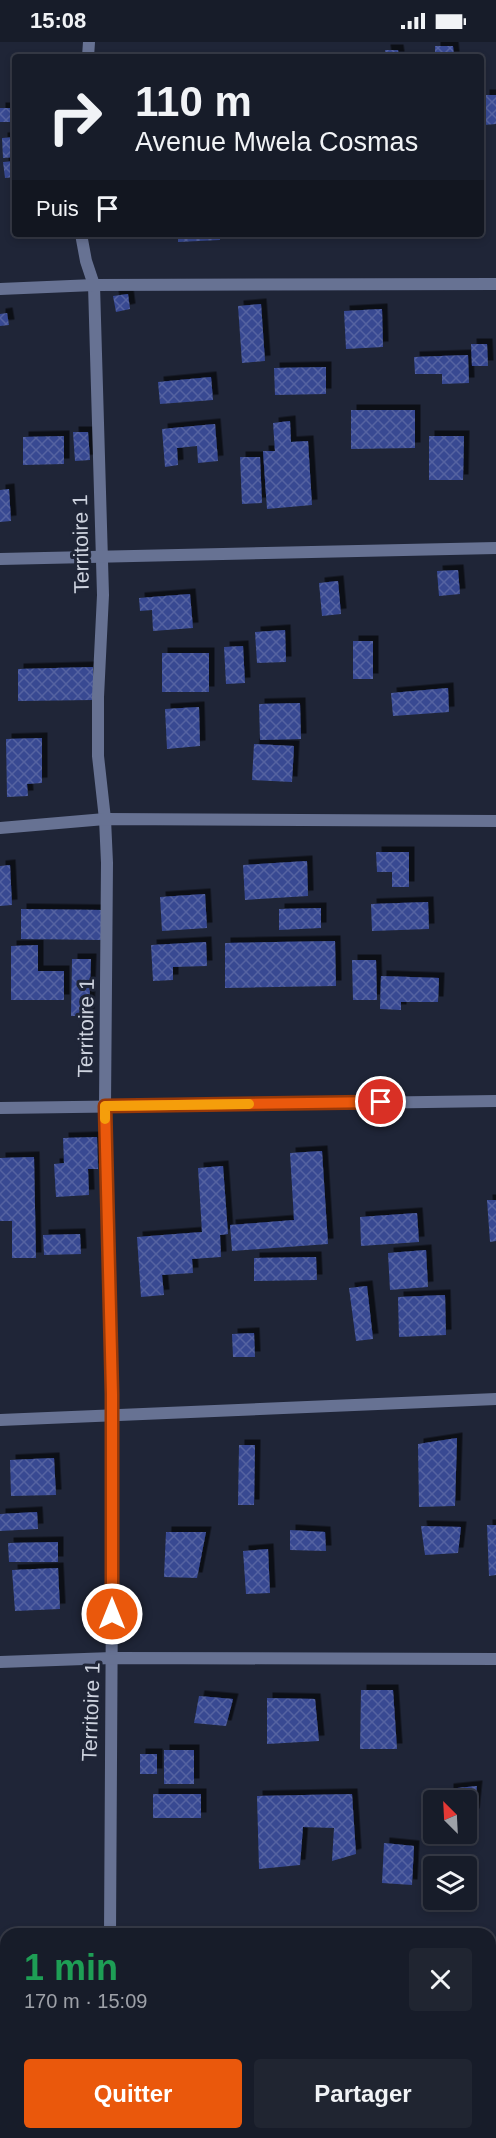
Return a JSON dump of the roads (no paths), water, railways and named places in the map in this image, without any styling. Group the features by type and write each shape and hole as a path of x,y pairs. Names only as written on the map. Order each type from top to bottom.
{"street":[{"name":"Territoire 1","path":"82,237 94,285 102,556 98,756 105,819 107,954 105,1106 112,1416 110,1928"},
{"path":"0,289 94,285 496,284"},
{"path":"0,559 496,548"},
{"path":"0,828 105,819 496,821"},
{"path":"0,1108 496,1101"},
{"path":"0,1420 496,1399"},
{"path":"0,1662 112,1658 496,1659"}]}
